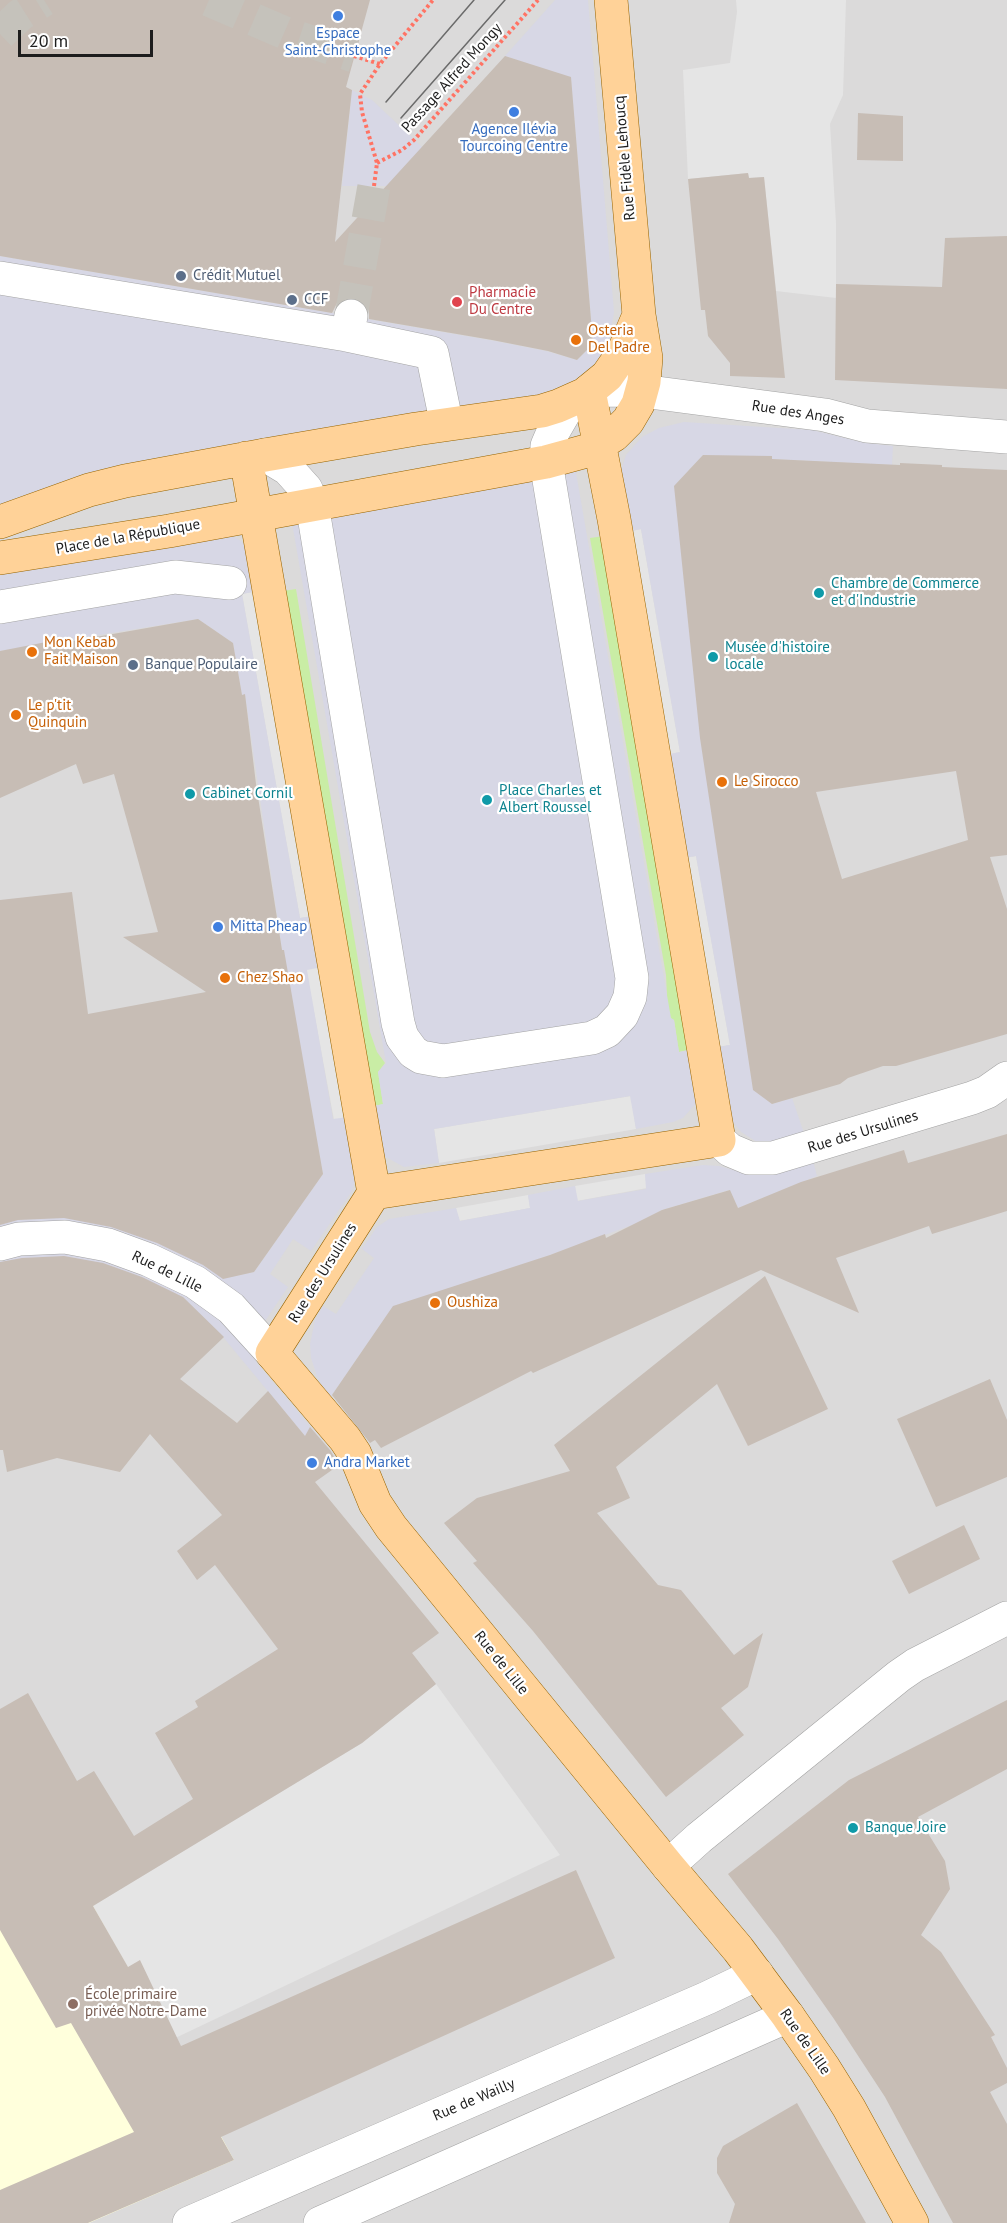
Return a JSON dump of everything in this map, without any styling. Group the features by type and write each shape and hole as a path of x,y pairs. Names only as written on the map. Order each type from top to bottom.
{"main road":[{"name":"Rue Fidèle Lehoucq","path":"611,0 639,315 646,358 642,391"},
{"name":"Rue Fidèle Lehoucq","path":"580,396 607,376 618,361 629,343 639,315"},
{"path":"256,514 546,462 582,453 600,446 627,422 642,391"},
{"path":"0,522 89,490 125,481 255,456 542,411 580,396 600,446 719,1140 374,1194 256,514 255,456"},
{"name":"Place de la République","path":"0,558 256,514"},
{"name":"Rue des Ursulines","path":"272,1353 374,1194"},
{"name":"Rue de Lille","path":"272,1353 345,1438 355,1454 375,1503 391,1527 757,1974 788,2016 849,2108 912,2223"}],"street":[{"path":"0,278 349,326 432,353 444,411"},
{"name":"Rue des Anges","path":"580,396 611,390 642,391 825,415 867,426 1007,437"},
{"path":"255,456 288,469 306,489 312,504 402,1037 413,1052 421,1057 443,1061 592,1038 608,1031 622,1015 630,997 632,978 546,462 547,446 553,432 580,396"},
{"path":"0,608 175,577 230,583"},
{"name":"Rue des Ursulines","path":"719,1140 730,1150 749,1158 773,1158 972,1098 987,1092 1007,1078"},
{"name":"Rue de Lille","path":"0,1244 19,1239 65,1236 108,1245 149,1260 195,1282 231,1308 272,1353"},
{"path":"668,1866 706,1832 899,1676 915,1665 1007,1618"},
{"name":"Rue de Wailly","path":"189,2223 707,1998 757,1974"},
{"path":"320,2223 788,2016"}],"path":[{"path":"374,186 377,163 362,112 360,94 380,64 433,0"},
{"name":"Passage Alfred Mongy","path":"377,163 402,150 414,140 538,0"},
{"path":"354,56 380,64"}],"shaded area":[{"path":"0,0 1007,0 1007,2223 0,2223"},
{"path":"555,0 588,0 614,312 610,336 599,362 565,390 0,506 0,256 495,341 577,360 593,344 571,78 505,56"},
{"path":"736,0 846,0 843,95 830,124 836,223 836,298 776,291 764,177 749,178 748,173 688,179 683,70 730,63 737,12"},
{"path":"352,90 372,100 423,148 392,186 342,186"},
{"path":"684,422 812,430 865,443 893,446 892,465 772,459 710,461 703,455 677,483 716,835 753,1089 772,1104 792,1098 805,1136 783,1144 757,1142 741,1132 731,1119 717,1047 730,1045 696,856 684,858 665,755 680,752 641,529 627,532 620,474 626,455 642,437 659,428"},
{"name":"Place Charles et Albert Roussel","path":"575,467 671,1018 674,1020 679,1052 693,1049 698,1101 683,1118 636,1129 630,1096 434,1129 439,1163 404,1167 384,1156 370,1107 383,1104 378,1072 386,1063 291,517"},
{"path":"641,529 680,752 665,755 627,532"},
{"path":"230,535 241,541 249,551 258,591 242,594 300,918 313,916 322,967 307,970 333,1119 348,1117 357,1173 352,1191 311,1251 293,1239 270,1274 288,1287 259,1330 255,1358 257,1363 318,1436 310,1442 223,1337 0,1274 0,1215 98,1212 172,1242 235,1276 254,1272 323,1174 282,950 245,695 242,695 233,643 198,619 0,651 0,571"},
{"path":"258,591 313,916 300,918 242,594"},
{"path":"696,856 730,1045 717,1047 684,858"},
{"path":"322,967 348,1117 334,1120 306,969"},
{"path":"631,1096 636,1129 439,1163 434,1129"},
{"path":"813,1161 817,1176 738,1208 729,1190 662,1210 635,1224 550,1255 392,1308 330,1398 318,1379 311,1358 310,1344 315,1320 323,1306 336,1314 374,1258 362,1249 377,1227 389,1219 456,1208 460,1221 530,1208 528,1195 575,1186 578,1201 646,1189 645,1174 703,1165 761,1175"},
{"path":"645,1174 647,1188 577,1201 575,1186"},
{"path":"528,1195 530,1208 459,1221 456,1208"},
{"path":"436,1684 560,1855 169,2041 93,1906 362,1743"},
{"name":"École primaire privée Notre-Dame","path":"0,1743 127,1964 234,2160 89,2223 0,2223"}],"green space":[{"path":"604,536 693,1049 679,1052 674,1020 664,1015 667,995 666,975 590,538"},
{"path":"296,589 370,1032 377,1052 385,1063 378,1072 383,1104 370,1107 283,591"}],"building":[{"path":"0,0 370,0 346,87 352,90 335,242 505,56 571,77 593,344 577,360 548,351 369,319 369,310 364,302 354,298 346,298 337,303 332,313 0,256"},
{"path":"858,113 903,116 903,161 857,160"},
{"path":"748,173 749,178 764,177 785,378 730,376 730,363 708,336 705,310 701,310 688,179"},
{"path":"1007,236 1007,389 835,380 836,284 942,287 945,238"},
{"path":"703,455 772,456 772,459 900,465 900,463 1007,470 1007,855 990,857 1007,909 1007,1034 896,1066 883,1066 848,1078 840,1084 772,1104 753,1090 700,738 674,486","holes":["956,771 968,840 842,879 816,792"]},
{"path":"198,619 233,643 242,695 245,694 256,784 282,950 284,950 323,1174 254,1272 223,1279 203,1265 157,1243 111,1227 64,1218 18,1220 0,1225 0,900 72,892 88,1014 206,992 123,937 158,932 114,774 83,784 76,764 0,798 0,651 72,637 73,641"},
{"path":"1007,1134 1007,1211 932,1234 929,1226 836,1258 859,1313 761,1270 533,1373 531,1371 381,1448 375,1440 370,1443 332,1395 393,1306 550,1255 605,1234 606,1238 662,1210 730,1190 738,1208 801,1182 904,1150 908,1163"},
{"path":"64,1256 103,1263 142,1277 183,1297 224,1337 180,1379 237,1423 268,1391 305,1436 310,1427 330,1450 339,1465 315,1482 439,1633 412,1653 436,1684 362,1743 93,1906 128,1967 140,1960 181,2046 576,1870 615,1958 221,2137 234,2160 88,2223 0,2223 0,2190 134,2132 71,2023 56,2028 0,1930 0,1709 28,1693 77,1781 94,1771 134,1836 193,1799 155,1733 198,1707 195,1701 278,1649 215,1565 197,1580 177,1551 222,1515 150,1434 120,1472 57,1458 7,1472 3,1450 0,1450 0,1262 22,1258"},
{"path":"765,1276 828,1409 748,1446 717,1384 616,1467 630,1498 597,1513 658,1585 681,1590 734,1655 763,1633 748,1687 721,1708 744,1735 666,1797 533,1631 473,1563 477,1561 444,1523 477,1498 570,1471 554,1445"},
{"path":"990,1379 1007,1420 1007,1477 936,1507 897,1419"},
{"path":"964,1525 980,1559 909,1594 892,1561"},
{"path":"1007,1700 1007,1769 918,1817 945,1861 950,1889 921,1935 941,1952 995,2035 991,2037 1007,2068 1007,2083 990,2092 1007,2124 1007,2223 953,2223 885,2097 778,1939 728,1874 849,1780"},
{"path":"797,2103 866,2223 729,2223 735,2204 717,2173 717,2158 723,2146"}],"tunnel":[{"path":"0,34 20,15 44,0"},
{"path":"209,0 285,33 354,56"},
{"path":"351,316 374,186"}],"tram line":[{"path":"386,102 474,0"},
{"path":"401,118 505,0"}],"place":[{"name":"Espace Saint-Christophe","path":"338,16"},
{"name":"Agence Ilévia Tourcoing Centre","path":"514,112"},
{"name":"Crédit Mutuel","path":"181,276"},
{"name":"CCF","path":"292,300"},
{"name":"Pharmacie Du Centre","path":"457,302"},
{"name":"Osteria Del Padre","path":"576,340"},
{"name":"Chambre de Commerce et d'Industrie","path":"819,593"},
{"name":"Mon Kebab Fait Maison","path":"32,652"},
{"name":"Musée d'histoire locale","path":"713,657"},
{"name":"Banque Populaire","path":"133,665"},
{"name":"Le p'tit Quinquin","path":"16,715"},
{"name":"Le Sirocco","path":"722,782"},
{"name":"Cabinet Cornil","path":"190,794"},
{"name":"Place Charles et Albert Roussel","path":"487,800"},
{"name":"Mitta Pheap","path":"218,927"},
{"name":"Chez Shao","path":"225,978"},
{"name":"Oushiza","path":"435,1303"},
{"name":"Andra Market","path":"312,1463"},
{"name":"Banque Joire","path":"853,1828"},
{"name":"École primaire privée Notre-Dame","path":"73,2004"}]}
